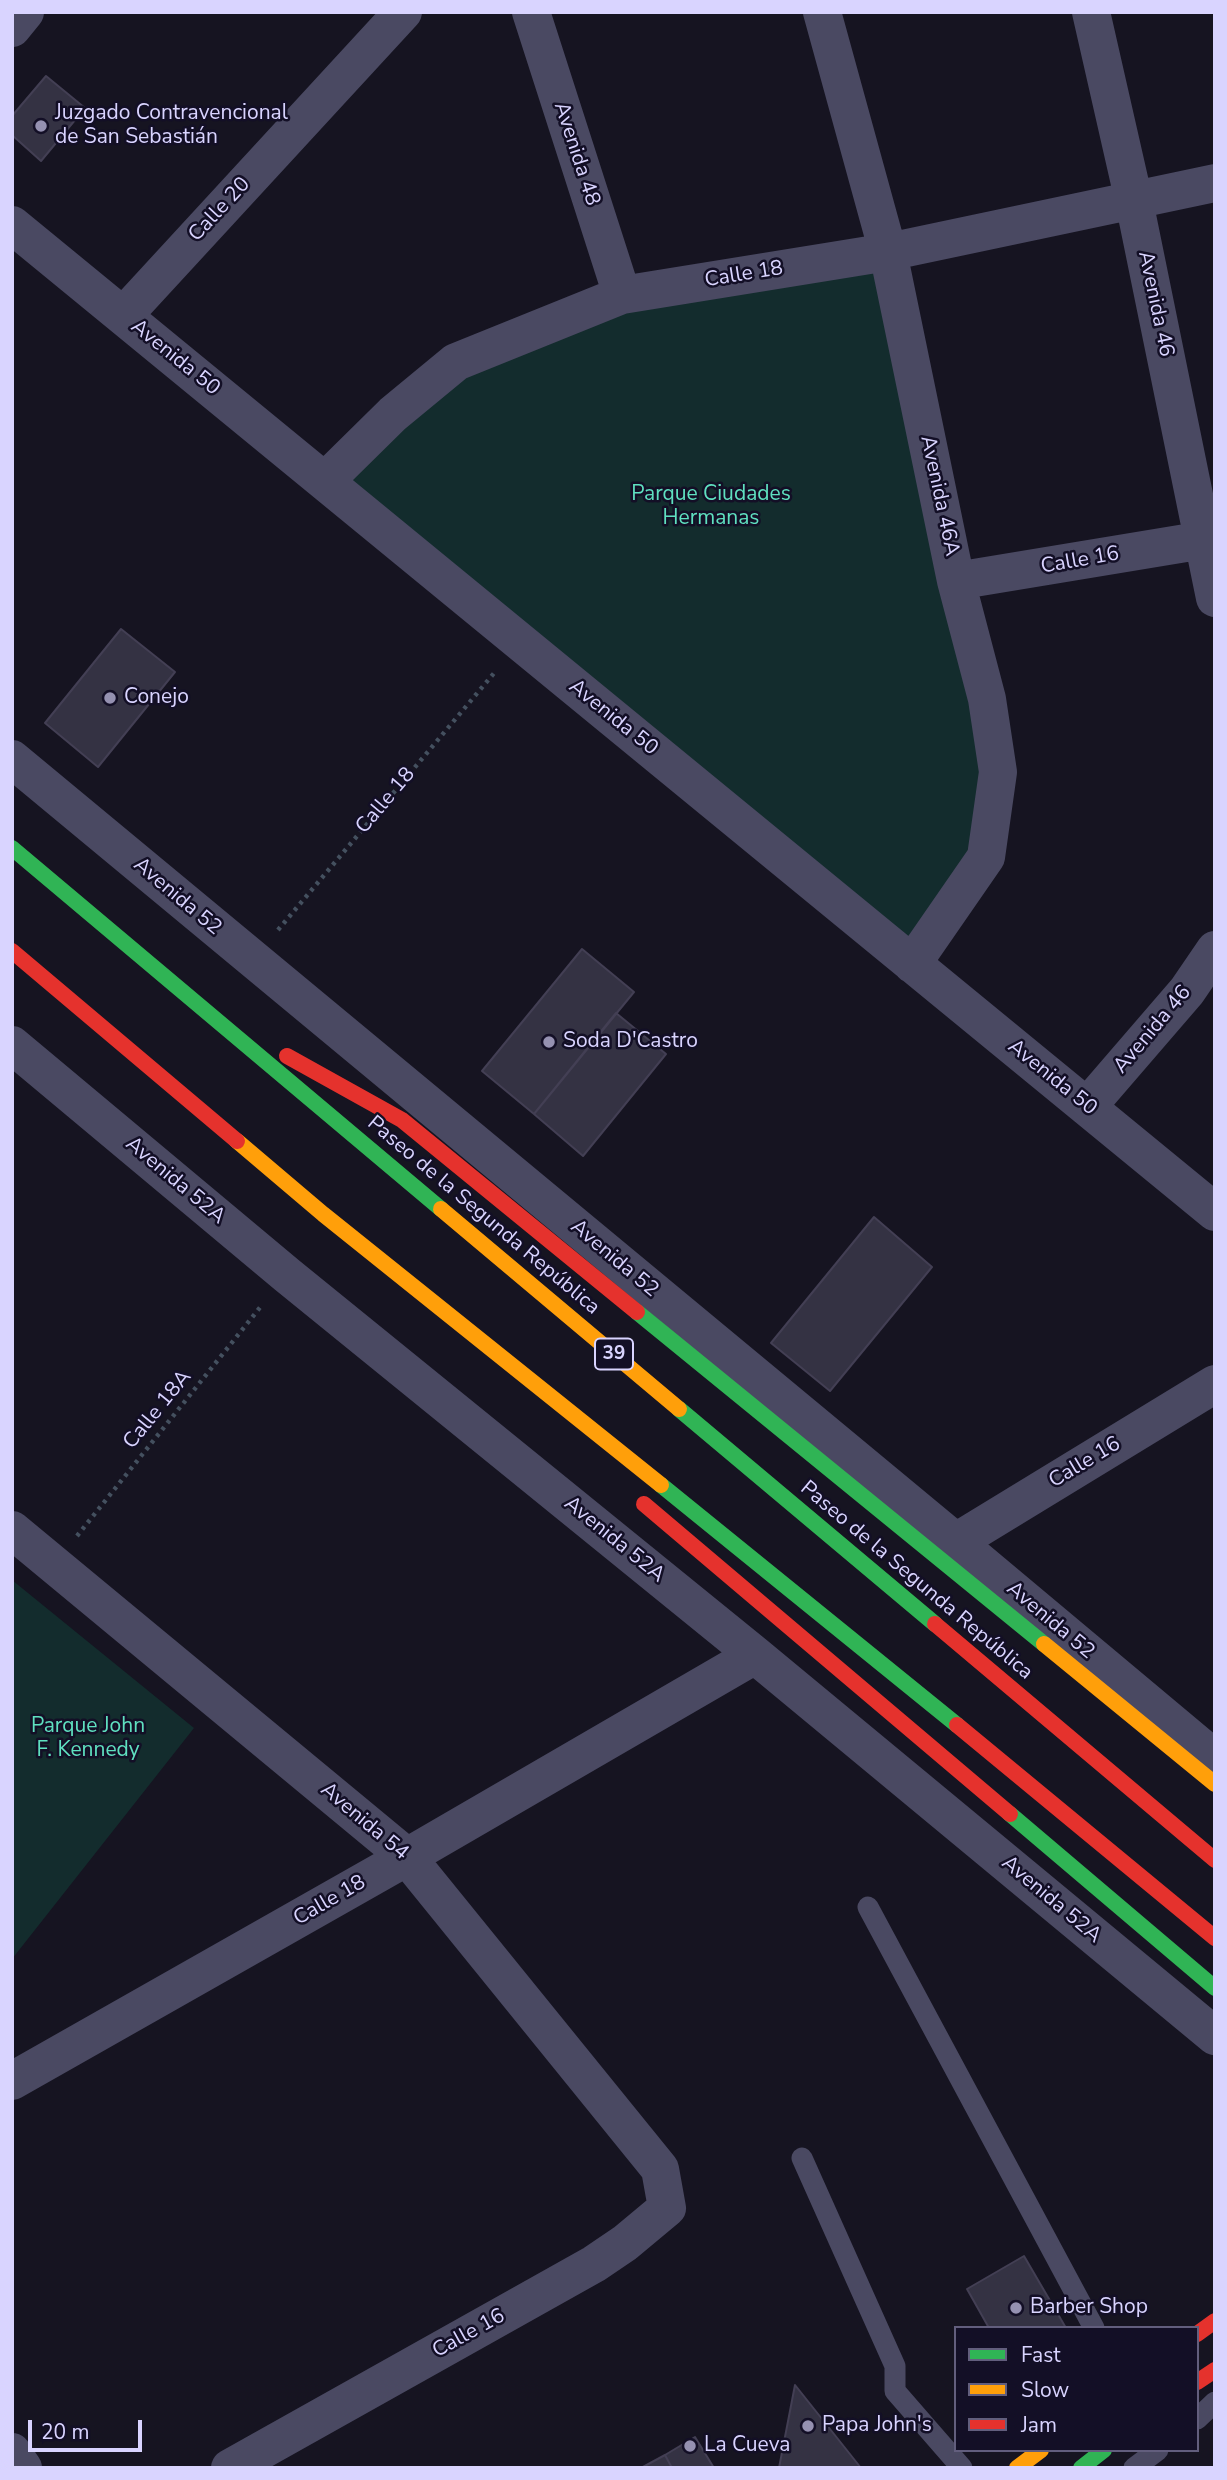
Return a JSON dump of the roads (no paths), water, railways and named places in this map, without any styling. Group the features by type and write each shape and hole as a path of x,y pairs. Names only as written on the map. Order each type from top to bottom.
{"main road":[{"name":"Paseo de la Segunda República","path":"12,848 1215,1860"},
{"path":"12,951 323,1214 816,1609 1215,1938"},
{"path":"206,1010 402,1121 1215,1784"},
{"path":"323,1214 495,1372"},
{"path":"629,1491 1215,1988"},
{"path":"1199,2333 1215,2321"},
{"path":"1199,2381 1215,2370"},
{"path":"1017,2468 1038,2452"},
{"path":"1081,2468 1101,2452"}],"street":[{"path":"12,28 25,12"},
{"name":"Calle 20","path":"123,316 403,12"},
{"name":"Avenida 48","path":"531,12 622,295"},
{"name":"Avenida 46A","path":"822,12 888,252 956,582 986,699 998,772 986,857 912,964"},
{"name":"Avenida 46","path":"1091,12 1134,201 1215,597"},
{"name":"Calle 18","path":"325,481 393,414 456,362 622,295 888,252 1215,183"},
{"name":"Avenida 50","path":"12,225 1215,1212"},
{"name":"Calle 16","path":"956,582 1204,540"},
{"name":"Avenida 52","path":"12,759 1215,1759"},
{"name":"Avenida 46","path":"1087,1107 1187,991 1215,950"},
{"name":"Avenida 52A","path":"12,1045 287,1275 755,1655 1215,2036"},
{"name":"Calle 16","path":"956,1542 1215,1384"},
{"name":"Avenida 54","path":"12,1530 407,1857 660,2169"},
{"name":"Calle 18","path":"16,2074 407,1857 755,1655"},
{"name":"Calle 16","path":"230,2468 594,2264 625,2243 667,2208 660,2169"},
{"path":"12,2452 23,2468"}],"lane":[{"path":"868,1907 1093,2326"},
{"path":"802,2158 895,2366 895,2391 962,2468"},
{"path":"1199,2417 1215,2402"},
{"path":"1135,2468 1155,2452"}],"place":[{"name":"Juzgado Contravencional de San Sebastián","path":"41,126"},
{"name":"Conejo","path":"110,698"},
{"name":"Soda D'Castro","path":"549,1042"},
{"name":"Barber Shop","path":"1016,2308"},
{"name":"Papa John's","path":"808,2426"},
{"name":"La Cueva","path":"690,2446"}],"park label":[{"name":"Parque Ciudades Hermanas","path":"711,507"},
{"name":"Parque John F. Kennedy","path":"88,1739"}]}
